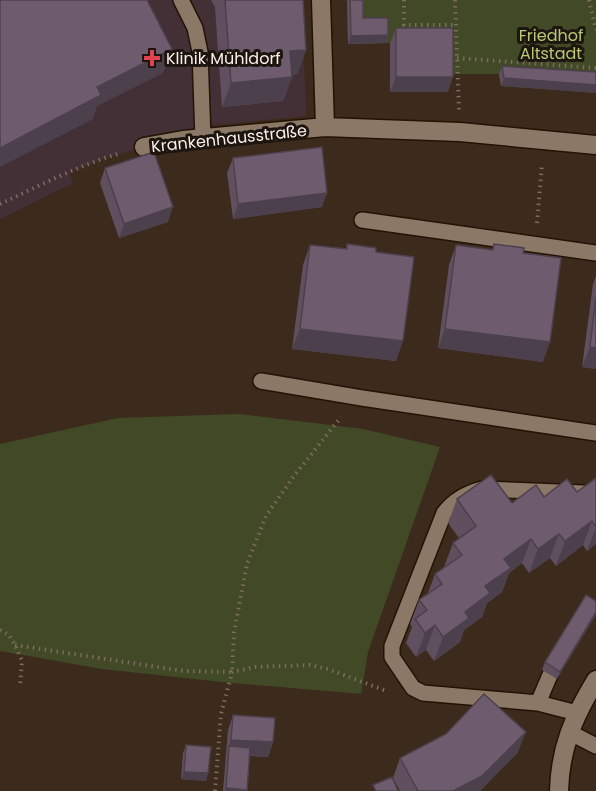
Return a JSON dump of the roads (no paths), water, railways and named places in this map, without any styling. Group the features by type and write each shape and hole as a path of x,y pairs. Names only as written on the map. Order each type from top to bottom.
{"street":[{"name":"Krankenhausstraße","path":"321,0 325,127"},
{"name":"Krankenhausstraße","path":"144,147 183,140 325,127 460,132 596,145"},
{"path":"560,791 560,776 569,732 596,680"}],"lane":[{"path":"181,0 195,28 200,52 203,139"},
{"path":"362,220 596,253"},
{"path":"261,381 596,433"},
{"path":"577,713 538,703 423,693 413,688 392,657 392,646 444,513 449,506 470,492 482,489 584,493 596,498"},
{"path":"538,703 550,675"},
{"path":"569,732 596,746"}],"place":[{"name":"Klinik Mühldorf","path":"152,58"}],"park label":[{"name":"Friedhof Altstadt","path":"551,44"}]}
